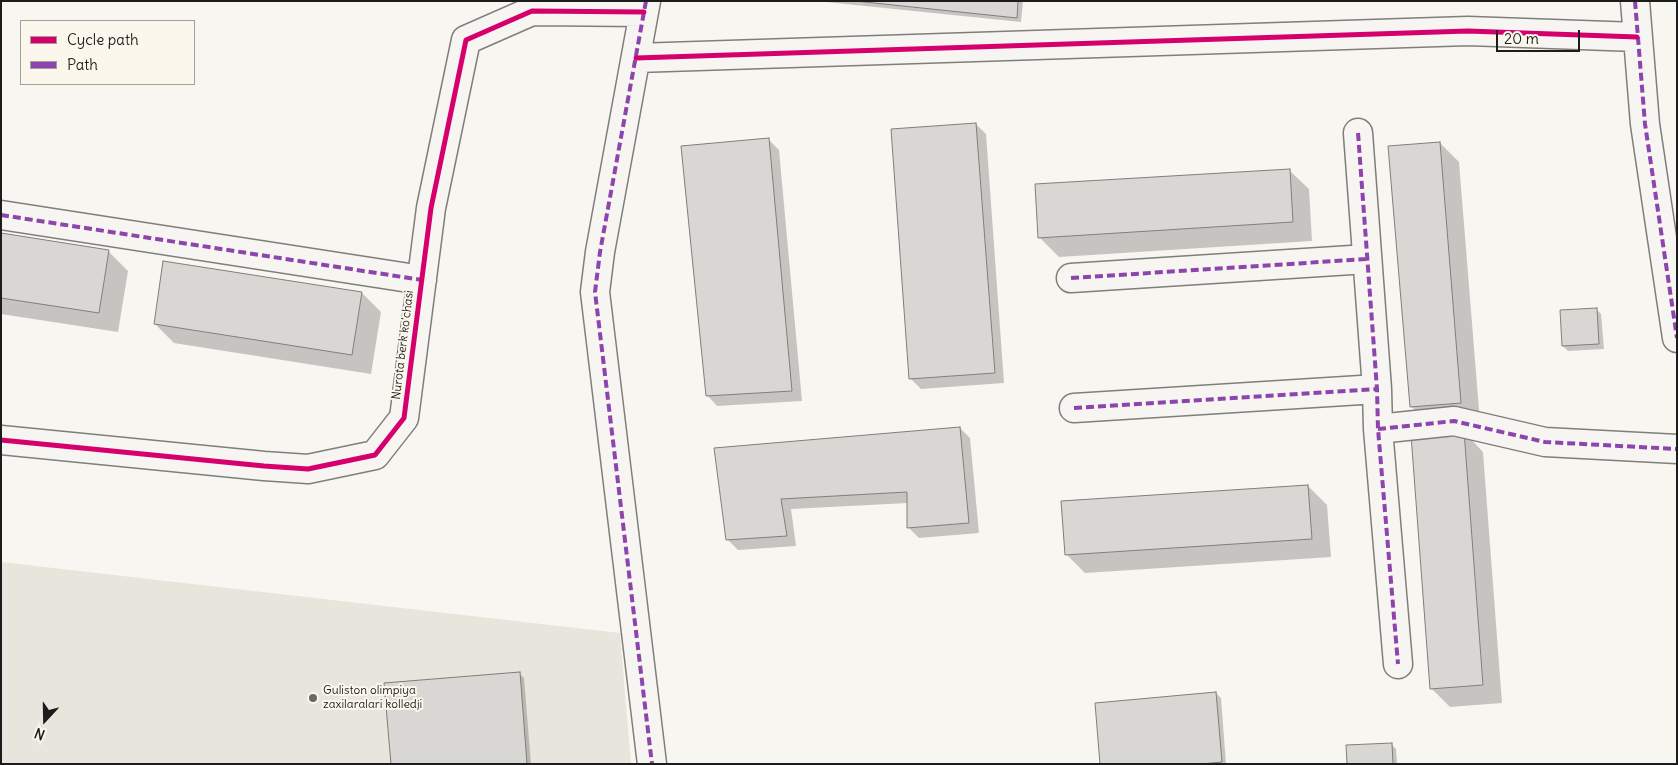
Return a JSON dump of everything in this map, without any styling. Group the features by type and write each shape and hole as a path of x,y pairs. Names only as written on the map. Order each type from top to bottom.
{"street":[{"path":"1635,1 1645,124 1677,338"},
{"path":"645,7 600,252 595,292 652,764"},
{"name":"Nurota berk ko'chasi","path":"1,440 308,470 375,455 404,418 431,208 466,40 532,11 645,7"},
{"path":"636,58 1468,31 1637,37"},
{"path":"1358,133 1377,389 1378,430 1398,664"},
{"path":"1,215 422,280"},
{"path":"1071,278 1368,259"},
{"path":"1074,408 1377,389"},
{"path":"1378,430 1454,422 1545,442 1677,449"}],"shaded area":[{"name":"Guliston olimpiya zaxilaralari kolledji","path":"1,562 620,633 631,764 1,764"}],"building":[{"path":"855,1 1018,1 1017,18"},
{"path":"976,123 995,373 909,379 891,129"},
{"path":"769,138 792,391 706,396 681,146"},
{"path":"1440,142 1461,403 1410,407 1388,146"},
{"path":"1290,169 1293,222 1038,238 1035,184"},
{"path":"1,233 109,250 99,313 1,298"},
{"path":"163,261 362,292 352,355 154,324"},
{"path":"1597,308 1599,344 1562,346 1560,310"},
{"path":"960,427 969,523 907,528 907,492 781,499 787,536 726,540 714,448"},
{"path":"1464,431 1483,685 1430,689 1411,435"},
{"path":"1308,485 1312,539 1065,555 1061,501"},
{"path":"520,672 527,764 391,764 384,683"},
{"path":"1216,692 1222,762 1201,764 1100,764 1095,703"},
{"path":"1392,743 1393,764 1347,764 1346,745"}],"marked path":[{"path":"646,1 600,252 595,292 652,764"},
{"path":"1635,1 1645,124 1677,338"},
{"path":"1358,133 1377,389 1378,429 1398,664"},
{"path":"1,215 422,280"},
{"path":"1071,278 1367,259"},
{"path":"1074,408 1377,389"},
{"path":"1378,429 1454,421 1545,442 1677,449"}],"cycle path":[{"path":"1,440 308,469 375,455 404,418 431,208 466,40 532,11 644,12"},
{"path":"636,58 1468,31 1637,37"}],"place":[{"name":"Guliston olimpiya zaxilaralari kolledji","path":"313,698"}]}
